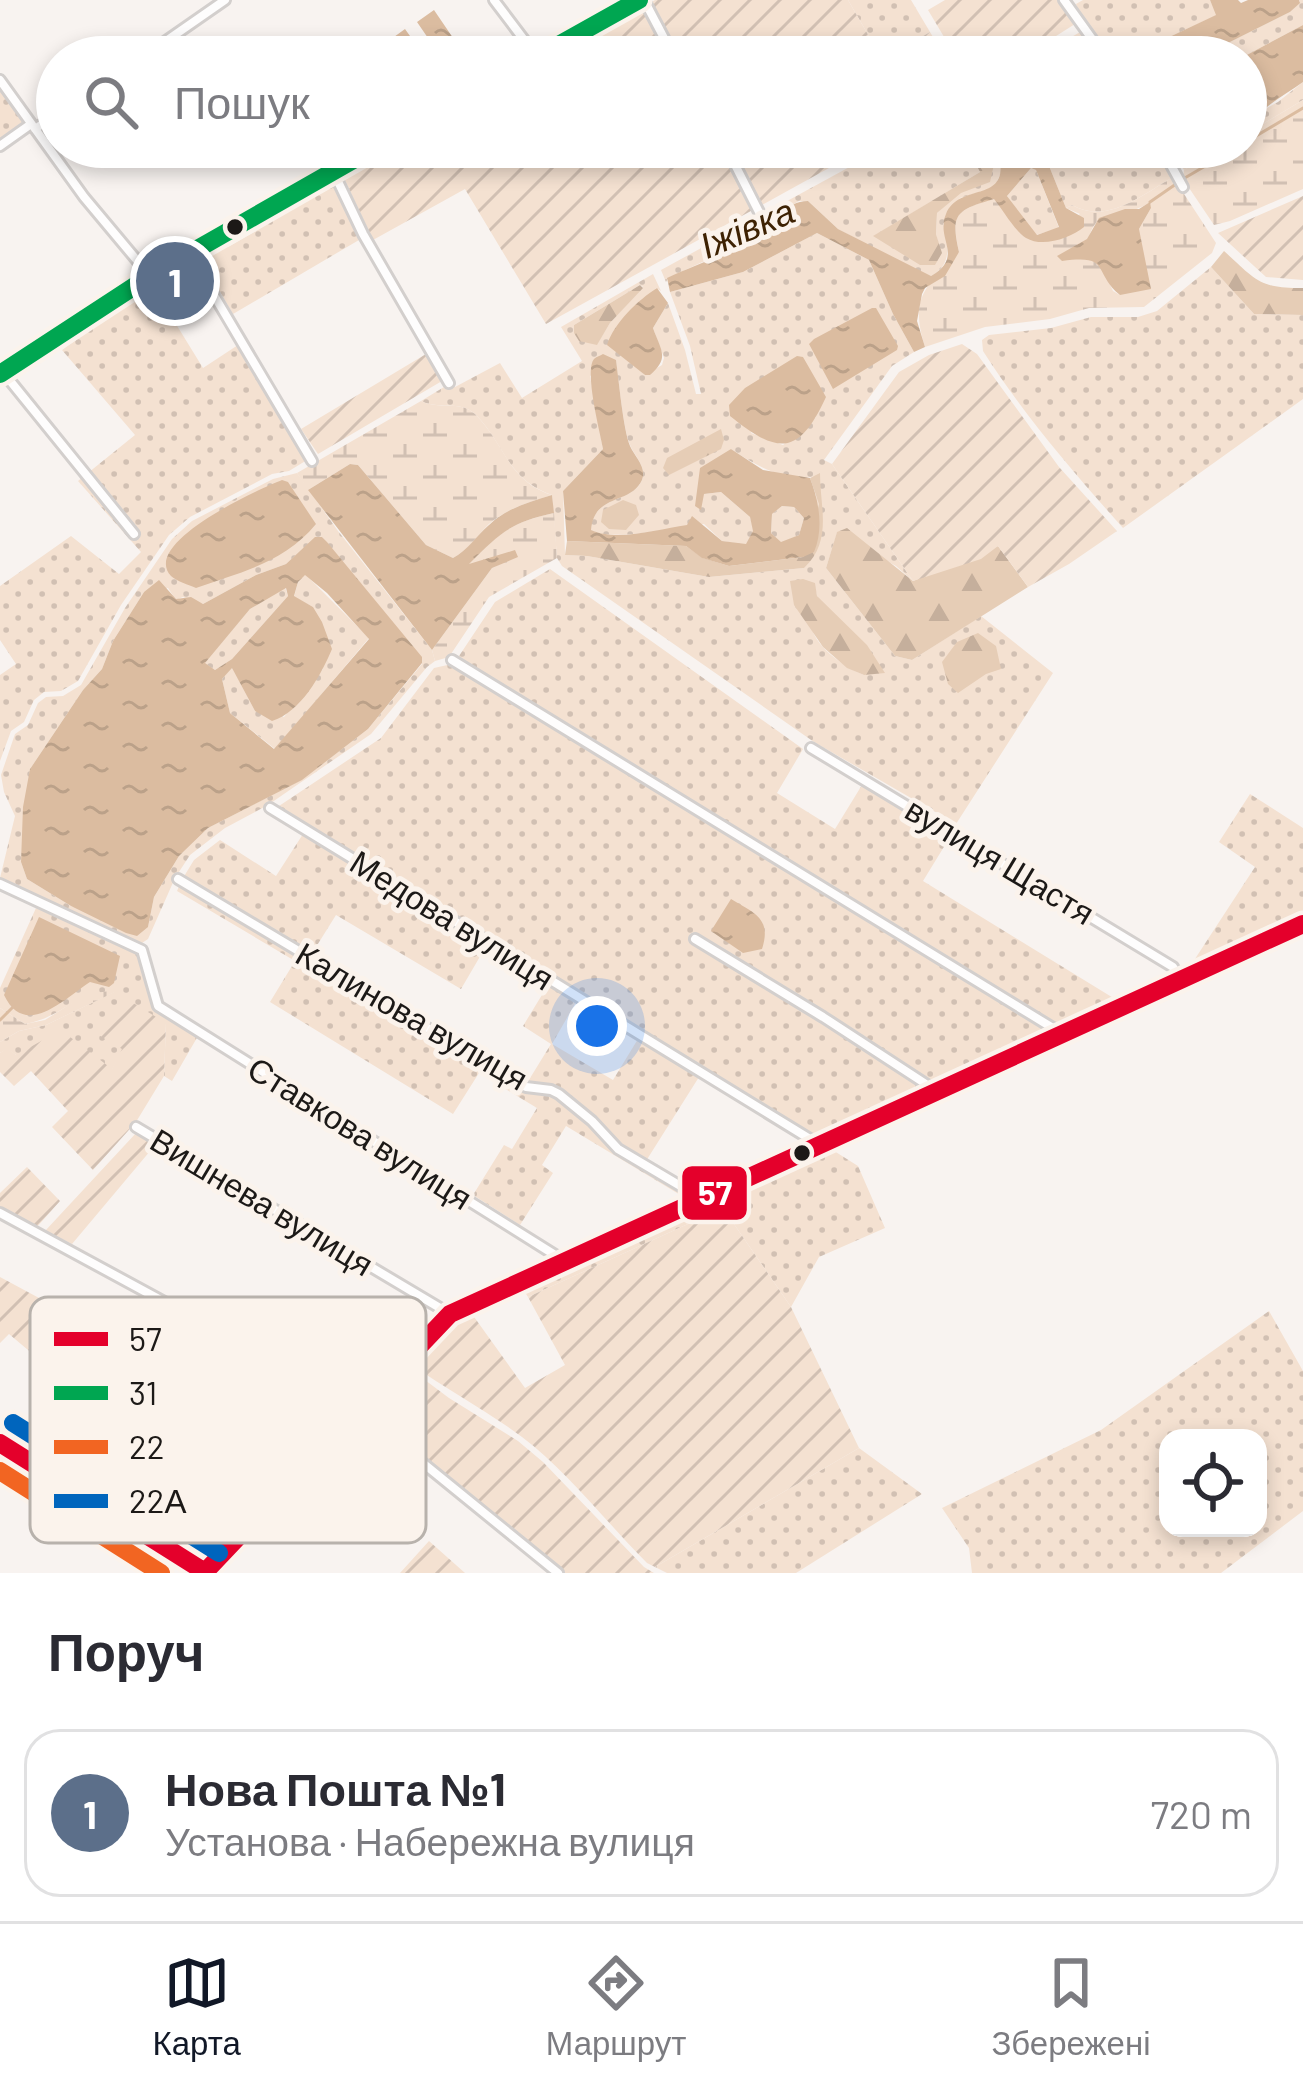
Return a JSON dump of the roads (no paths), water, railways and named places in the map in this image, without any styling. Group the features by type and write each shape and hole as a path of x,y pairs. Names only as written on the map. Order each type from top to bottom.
{"main road":[{"path":"0,1443 30,1462"},
{"path":"157,1543 204,1573"}],"street":[{"path":"173,36 225,0"},
{"path":"494,0 521,36"},
{"path":"576,36 642,0 662,36"},
{"path":"1064,0 1089,36"},
{"path":"0,80 36,130"},
{"path":"0,146 36,124"},
{"path":"63,168 150,276"},
{"path":"134,534 1,373 150,276 338,168"},
{"path":"737,168 760,212"},
{"path":"1173,168 1183,187"},
{"path":"333,171 363,234 449,383"},
{"path":"189,253 312,461"},
{"path":"452,660 1063,1033"},
{"name":"вулиця Щастя","path":"812,748 1174,967 1181,981"},
{"name":"Медова вулиця","path":"270,808 818,1144"},
{"name":"Калинова вулиця","path":"178,879 526,1087 559,1094 618,1149 700,1198"},
{"name":"Ставкова вулиця","path":"0,884 142,950 158,1006 562,1260"},
{"path":"426,1340 450,1314 562,1260 1303,924"},
{"path":"694,939 936,1091"},
{"name":"Вишнева вулиця","path":"136,1127 421,1297"},
{"path":"0,1213 155,1297"},
{"name":"Вишнева вулиця","path":"426,1300 450,1314"},
{"path":"426,1466 558,1573"},
{"path":"204,1573 233,1543"}],"water":[{"path":"1210,0 1300,3 1242,36 1171,36 1216,15"},
{"path":"434,10 452,36 427,36 417,22"},
{"path":"1303,25 1303,82 1267,108 1267,44"},
{"path":"1001,168 1031,168 1050,168 1066,208 1084,218 1084,227 1064,238 1040,242 1022,234 994,199 964,210 955,229 959,252 945,276 922,294 917,321 925,347 914,352 869,260 817,233 743,272 670,292 667,278 754,239 788,208 808,201 838,229 931,276 941,269 948,254 946,214 963,197 993,186","holes":["1031,168 1036,170 1059,227 1037,235 1007,196"]},
{"path":"1150,202 1139,229 1151,289 1120,295 1095,263 1062,261 1057,256 1087,239 1099,218"},
{"path":"657,288 668,303 653,328 662,358 645,375 607,345 628,313"},
{"path":"872,308 897,350 833,389 809,344"},
{"path":"603,354 616,360 628,438 643,475 637,488 599,510 591,530 638,534 687,525 692,516 722,541 746,544 753,531 750,517 721,492 704,494 701,510 695,506 700,468 731,449 763,470 810,478 819,515 814,552 729,566 702,558 686,546 567,541 563,491 603,449 591,366","holes":["782,506 794,507 804,518 799,535 781,542 771,533 772,514"]},
{"path":"797,356 803,357 826,397 796,439 774,443 730,416 729,405 745,388"},
{"path":"350,464 358,465 426,545 453,558 496,519 519,506 552,495 554,513 507,530 469,564 515,550 518,557 492,568 432,650 308,490"},
{"path":"282,480 316,524 304,537 261,565 196,588 171,576 166,563 186,533"},
{"path":"315,537 322,537 422,657 422,663 368,729 302,780 208,828 179,856 154,897 148,927 137,936 71,906 27,879 21,862 30,769 102,669 113,641 144,592 159,580 176,599 191,597 203,604 286,564","holes":["305,575 369,639 274,749 230,713 222,679 232,668 255,711 272,721 292,710 309,691 332,649 313,607 294,596","286,588 288,596 232,659 215,670 205,663 250,609"]},
{"path":"731,899 763,923 762,949 743,953 711,931"},
{"path":"39,917 120,956 114,983 109,987 90,982 56,1006 33,1015 13,1008 4,995"}],"waterway":[{"name":"Іжівка","path":"1267,129 1303,108"},
{"name":"Іжівка","path":"1183,179 1202,168"},
{"name":"Іжівка","path":"1150,202 1176,184"},
{"name":"Іжівка","path":"0,1020 14,1006"}],"place":[{"name":"Нова Пошта №1","path":"175,281"}]}
